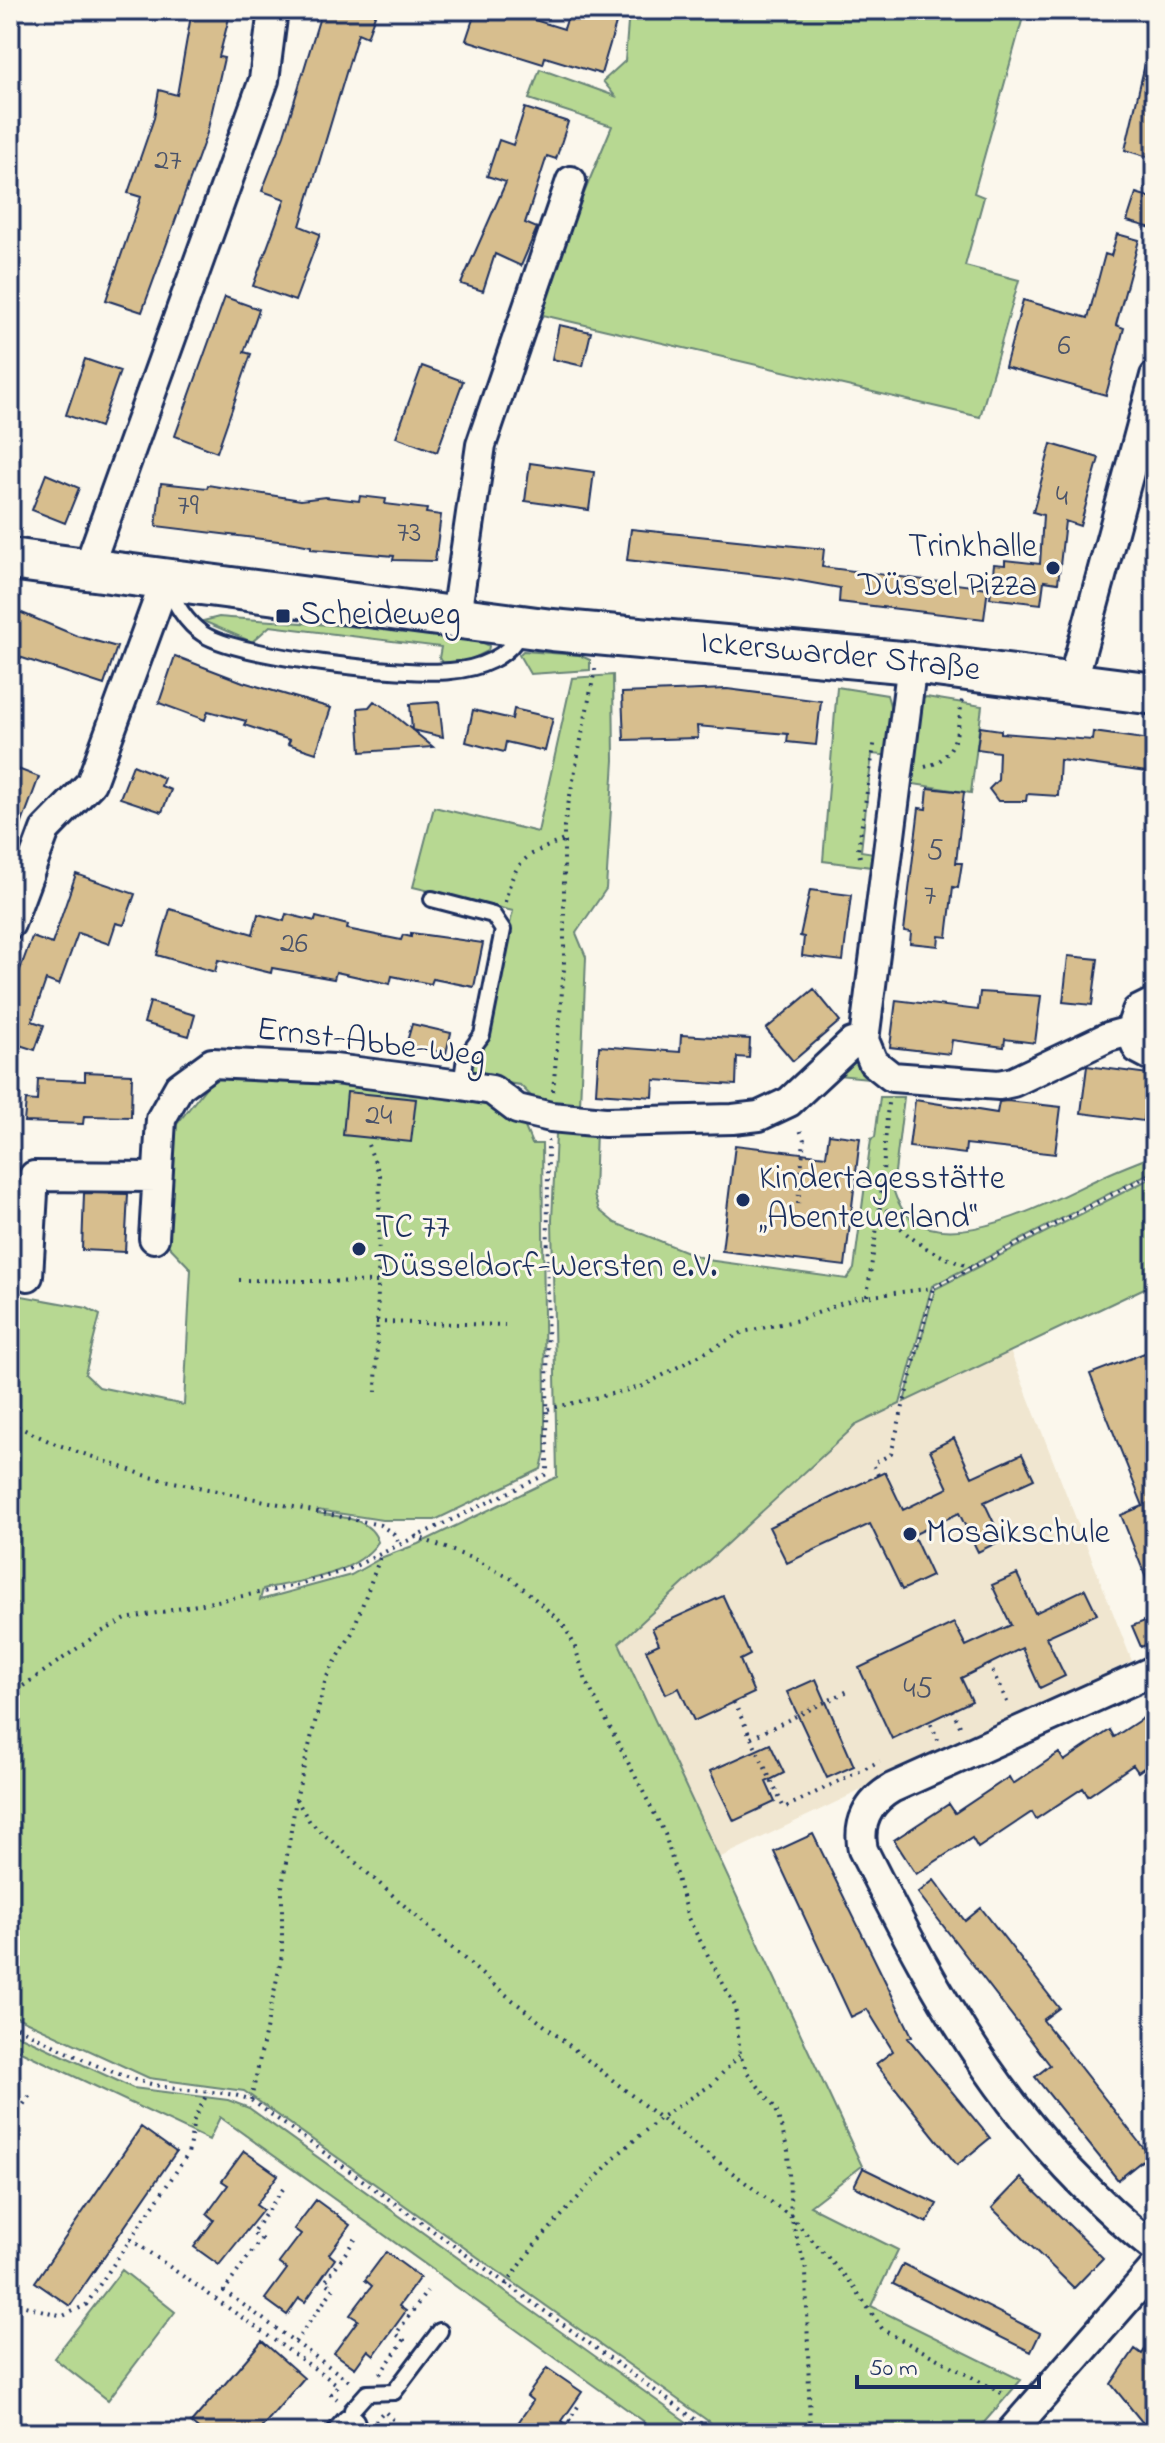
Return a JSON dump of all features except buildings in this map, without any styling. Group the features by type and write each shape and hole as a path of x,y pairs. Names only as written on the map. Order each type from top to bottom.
{"main road":[{"name":"Ickerswarder Straße","path":"10,559 165,582 524,626 912,663 1155,694"}],"street":[{"path":"87,571 264,80 273,10"},
{"path":"456,616 481,445 571,181"},
{"path":"1072,684 1155,376"},
{"path":"10,924 45,830 91,783 165,582"},
{"path":"912,663 864,1040 873,1062 892,1077 999,1085 1013,1082 1108,1037 1130,1031"},
{"path":"1155,1002 1137,1011 1130,1031 1138,1049 1155,1058"},
{"name":"Ernst-Abbe-Weg","path":"154,1238 161,1119 179,1087 212,1063 334,1069 492,1090 517,1109 550,1124 733,1119 759,1116 789,1102 852,1043 864,1040"},
{"path":"28,1276 34,1176 157,1177"},
{"path":"1155,1670 880,1795 862,1821 860,1837 863,1850 921,1966 998,2088 1035,2137 1073,2176 1155,2249"},
{"path":"1019,2422 1155,2267"}],"lane":[{"path":"165,582 177,607 204,635 256,654 412,671 450,671 498,657 518,638 524,626"},
{"path":"432,899 496,918 503,930 482,1035 465,1058 461,1085"},
{"path":"355,2426 352,2410 367,2393 394,2392 404,2385 440,2331"}],"path":[{"path":"10,1695 101,1632 126,1619 299,1585 382,1554 547,1474 550,1124 564,969 564,840 570,782 595,680 599,634"},
{"path":"899,770 935,765 950,752 957,732 966,670"},
{"path":"496,918 522,859 564,840"},
{"path":"867,1296 881,1199 892,1077"},
{"path":"789,1102 804,1140 798,1204"},
{"path":"368,1145 380,1175 376,1392"},
{"path":"548,1409 641,1387 729,1337 799,1320 867,1296 933,1288 1155,1172"},
{"path":"881,1199 895,1223 921,1247 972,1267"},
{"path":"239,1280 377,1282"},
{"path":"878,1475 873,1464 891,1454 933,1288"},
{"path":"376,1322 505,1325"},
{"path":"10,1423 65,1447 150,1477 380,1525 394,1534 400,1544"},
{"path":"415,1536 476,1560 514,1580 563,1624 574,1644 586,1681 665,1834 688,1918 735,2006 740,2055 747,2072 776,2109 788,2151 791,2217 806,2270 810,2433"},
{"path":"251,2100 282,1955 282,1887 296,1799 326,1678 352,1633 382,1554"},
{"path":"989,1664 1021,1730"},
{"path":"751,1738 848,1691"},
{"path":"734,1702 784,1808 880,1761"},
{"path":"296,1799 310,1822 455,1952 660,2118 791,2217 851,2283 883,2330 1003,2393 1019,2422"},
{"path":"10,2023 135,2080 251,2100 714,2433"},
{"path":"506,2285 534,2246 616,2156 660,2118 679,2109 711,2085 740,2055"},
{"path":"10,2302 63,2316 78,2312 188,2154 194,2120 209,2091"},
{"path":"10,2124 30,2095"},
{"path":"283,2189 252,2233 261,2239 224,2291 367,2393 404,2340 396,2334 427,2291"},
{"path":"295,2342 334,2288 325,2282 356,2238"},
{"path":"130,2239 338,2385 331,2394"},
{"path":"569,2433 575,2424 569,2420 581,2402"},
{"path":"355,2426 384,2411 408,2433"}],"shaded area":[{"name":"Mosaikschule","path":"1010,1351 1132,1661 719,1858 619,1643 857,1424"}],"green space":[{"path":"629,10 1025,10 974,193 984,197 965,266 1019,280 980,417 534,313 612,126 529,99 540,69 615,96 603,81 625,61"},
{"path":"219,617 407,631 489,646 488,651 470,660 443,663 439,658 441,647 270,626 252,642 203,621"},
{"path":"523,651 579,655 590,660 590,670 530,674 519,655"},
{"path":"613,675 614,760 606,889 576,933 586,957 580,1105 538,1103 520,1085 468,1077 470,1056 486,1028 513,911 413,887 434,807 538,832 572,678"},
{"path":"837,687 887,695 889,703 893,725 892,756 872,754 861,851 880,854 880,868 823,861"},
{"path":"926,697 982,706 971,793 907,783 919,702"},
{"path":"854,1054 871,1077 837,1075"},
{"path":"222,1067 491,1093 519,1113 532,1144 542,1144 545,1452 541,1469 435,1520 382,1520 318,1510 317,1513 344,1517 369,1527 378,1542 356,1562 342,1569 263,1589 260,1600 351,1575 383,1557 418,1544 557,1477 552,1220 556,1134 560,1128 596,1129 594,1195 599,1210 615,1223 707,1260 847,1279 854,1269 871,1139 875,1137 880,1097 904,1097 893,1189 908,1215 930,1228 958,1230 1023,1214 1150,1157 1155,1140 1155,1170 932,1286 900,1404 856,1425 619,1643 862,2166 810,2206 898,2250 871,2306 1021,2380 975,2433 725,2433 244,2091 149,2078 10,2014 10,1302 17,1295 87,1308 100,1315 85,1374 99,1387 184,1405 191,1269 166,1243 170,1133"},
{"path":"1155,1176 1155,1283 904,1402 935,1289"},
{"path":"10,2031 133,2088 228,2100 249,2108 702,2433 660,2433 220,2117 209,2140 10,2046"},
{"path":"122,2270 175,2312 108,2400 54,2358"}],"place":[{"name":"Trinkhalle Düssel Pizza","path":"1053,568"},
{"name":"Scheideweg","path":"283,616"},
{"name":"Kindertagesstätte „Abenteuerland“","path":"743,1200"},
{"name":"TC 77 Düsseldorf-Wersten e.V.","path":"359,1249"},
{"name":"Mosaikschule","path":"910,1534"}]}
